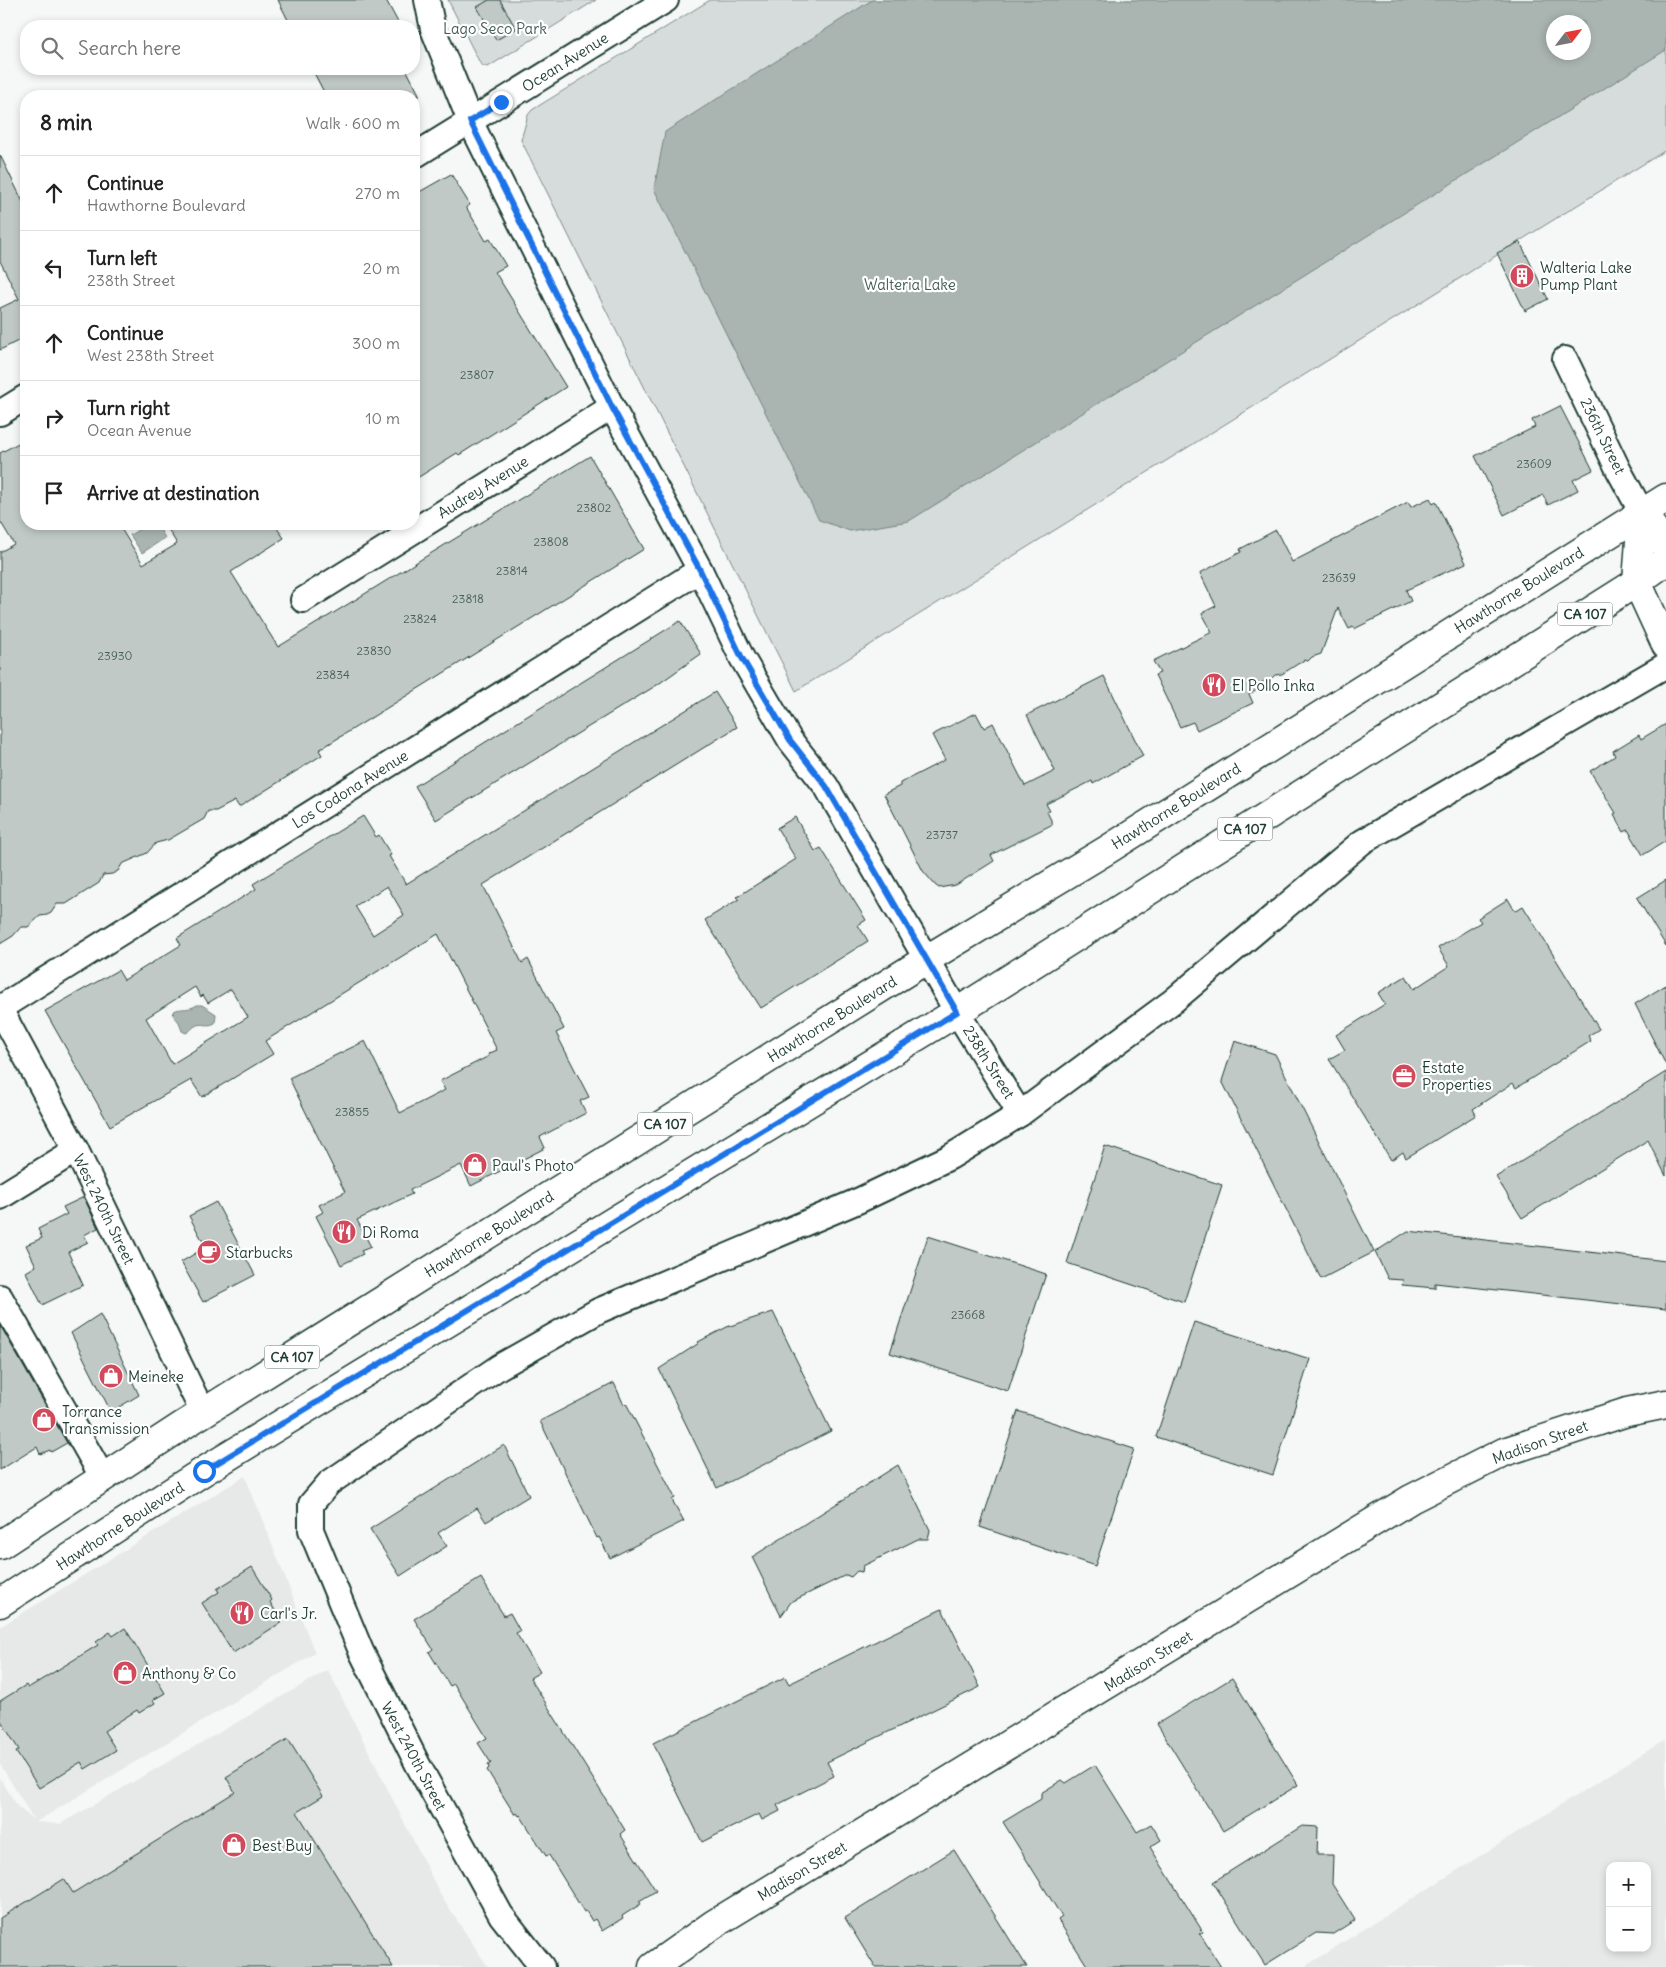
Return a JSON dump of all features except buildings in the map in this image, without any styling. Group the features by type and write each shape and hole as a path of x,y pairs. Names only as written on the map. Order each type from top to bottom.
{"main road":[{"name":"Hawthorne Boulevard","path":"0,1545 203,1413 927,959 1107,850 1666,498"},
{"path":"1642,513 1666,546"},
{"path":"1642,513 1637,582 1666,645"},
{"name":"Hawthorne Boulevard","path":"0,1603 204,1471 957,1012 1637,582 1666,561"},
{"name":"Madison Street","path":"653,1967 709,1927 1412,1499 1504,1452 1627,1412 1666,1404"}],"street":[{"name":"238th Street","path":"427,0 433,29 470,121 612,407 700,570 742,658 790,740 826,786 957,1012 1020,1114"},
{"name":"Ocean Avenue","path":"420,152 666,0"},
{"name":"236th Street","path":"1565,359 1618,470 1642,513"},
{"path":"0,413 20,401"},
{"name":"Audrey Avenue","path":"420,527 612,407"},
{"name":"Audrey Avenue","path":"303,600 415,530"},
{"name":"Los Codona Avenue","path":"0,1008 700,570"},
{"path":"1020,1114 1173,1001 1362,842 1666,665"},
{"name":"West 240th Street","path":"0,1008 76,1150 203,1413"},
{"name":"West 240th Street","path":"542,1967 501,1915 418,1765 361,1651 311,1530 311,1504 329,1483 499,1367 598,1312 860,1200 950,1157 1020,1114"},
{"path":"0,1197 76,1150"},
{"path":"0,1298 103,1478"}],"shaded area":[{"name":"Walteria Lake","path":"872,0 1666,0 1666,50 909,521 850,531 819,520 654,189 665,132"},
{"path":"138,530 160,530 165,538 142,553 130,535"},
{"path":"202,1005 216,1014 215,1023 197,1025 186,1033 182,1031 179,1022 173,1015 174,1011"},
{"path":"245,1476 315,1653 36,1822 60,1824 328,1670 441,1896 488,1967 0,1967 0,1778 18,1807 34,1820 0,1764 0,1627"},
{"path":"1666,1739 1666,1967 1304,1967"}],"green space":[{"name":"Lago Seco Park","path":"448,0 596,0 488,67 481,65"},
{"name":"Walteria Lake","path":"710,0 1666,0 1666,150 796,691 521,140 528,115 532,110"}],"place":[{"name":"Walteria Lake Pump Plant","path":"1522,276"},
{"name":"El Pollo Inka","path":"1214,685"},
{"name":"Estate Properties","path":"1404,1076"},
{"name":"Paul's Photo","path":"475,1165"},
{"name":"Di Roma","path":"344,1232"},
{"name":"Starbucks","path":"209,1252"},
{"name":"Meineke","path":"111,1376"},
{"name":"Torrance Transmission","path":"44,1420"},
{"name":"Carl's Jr.","path":"242,1613"},
{"name":"Anthony & Co","path":"125,1673"},
{"name":"Best Buy","path":"234,1845"}],"route":[{"path":"204,1471 957,1012 826,786 790,740 742,658 700,570 612,407 470,121 501,102"}]}
